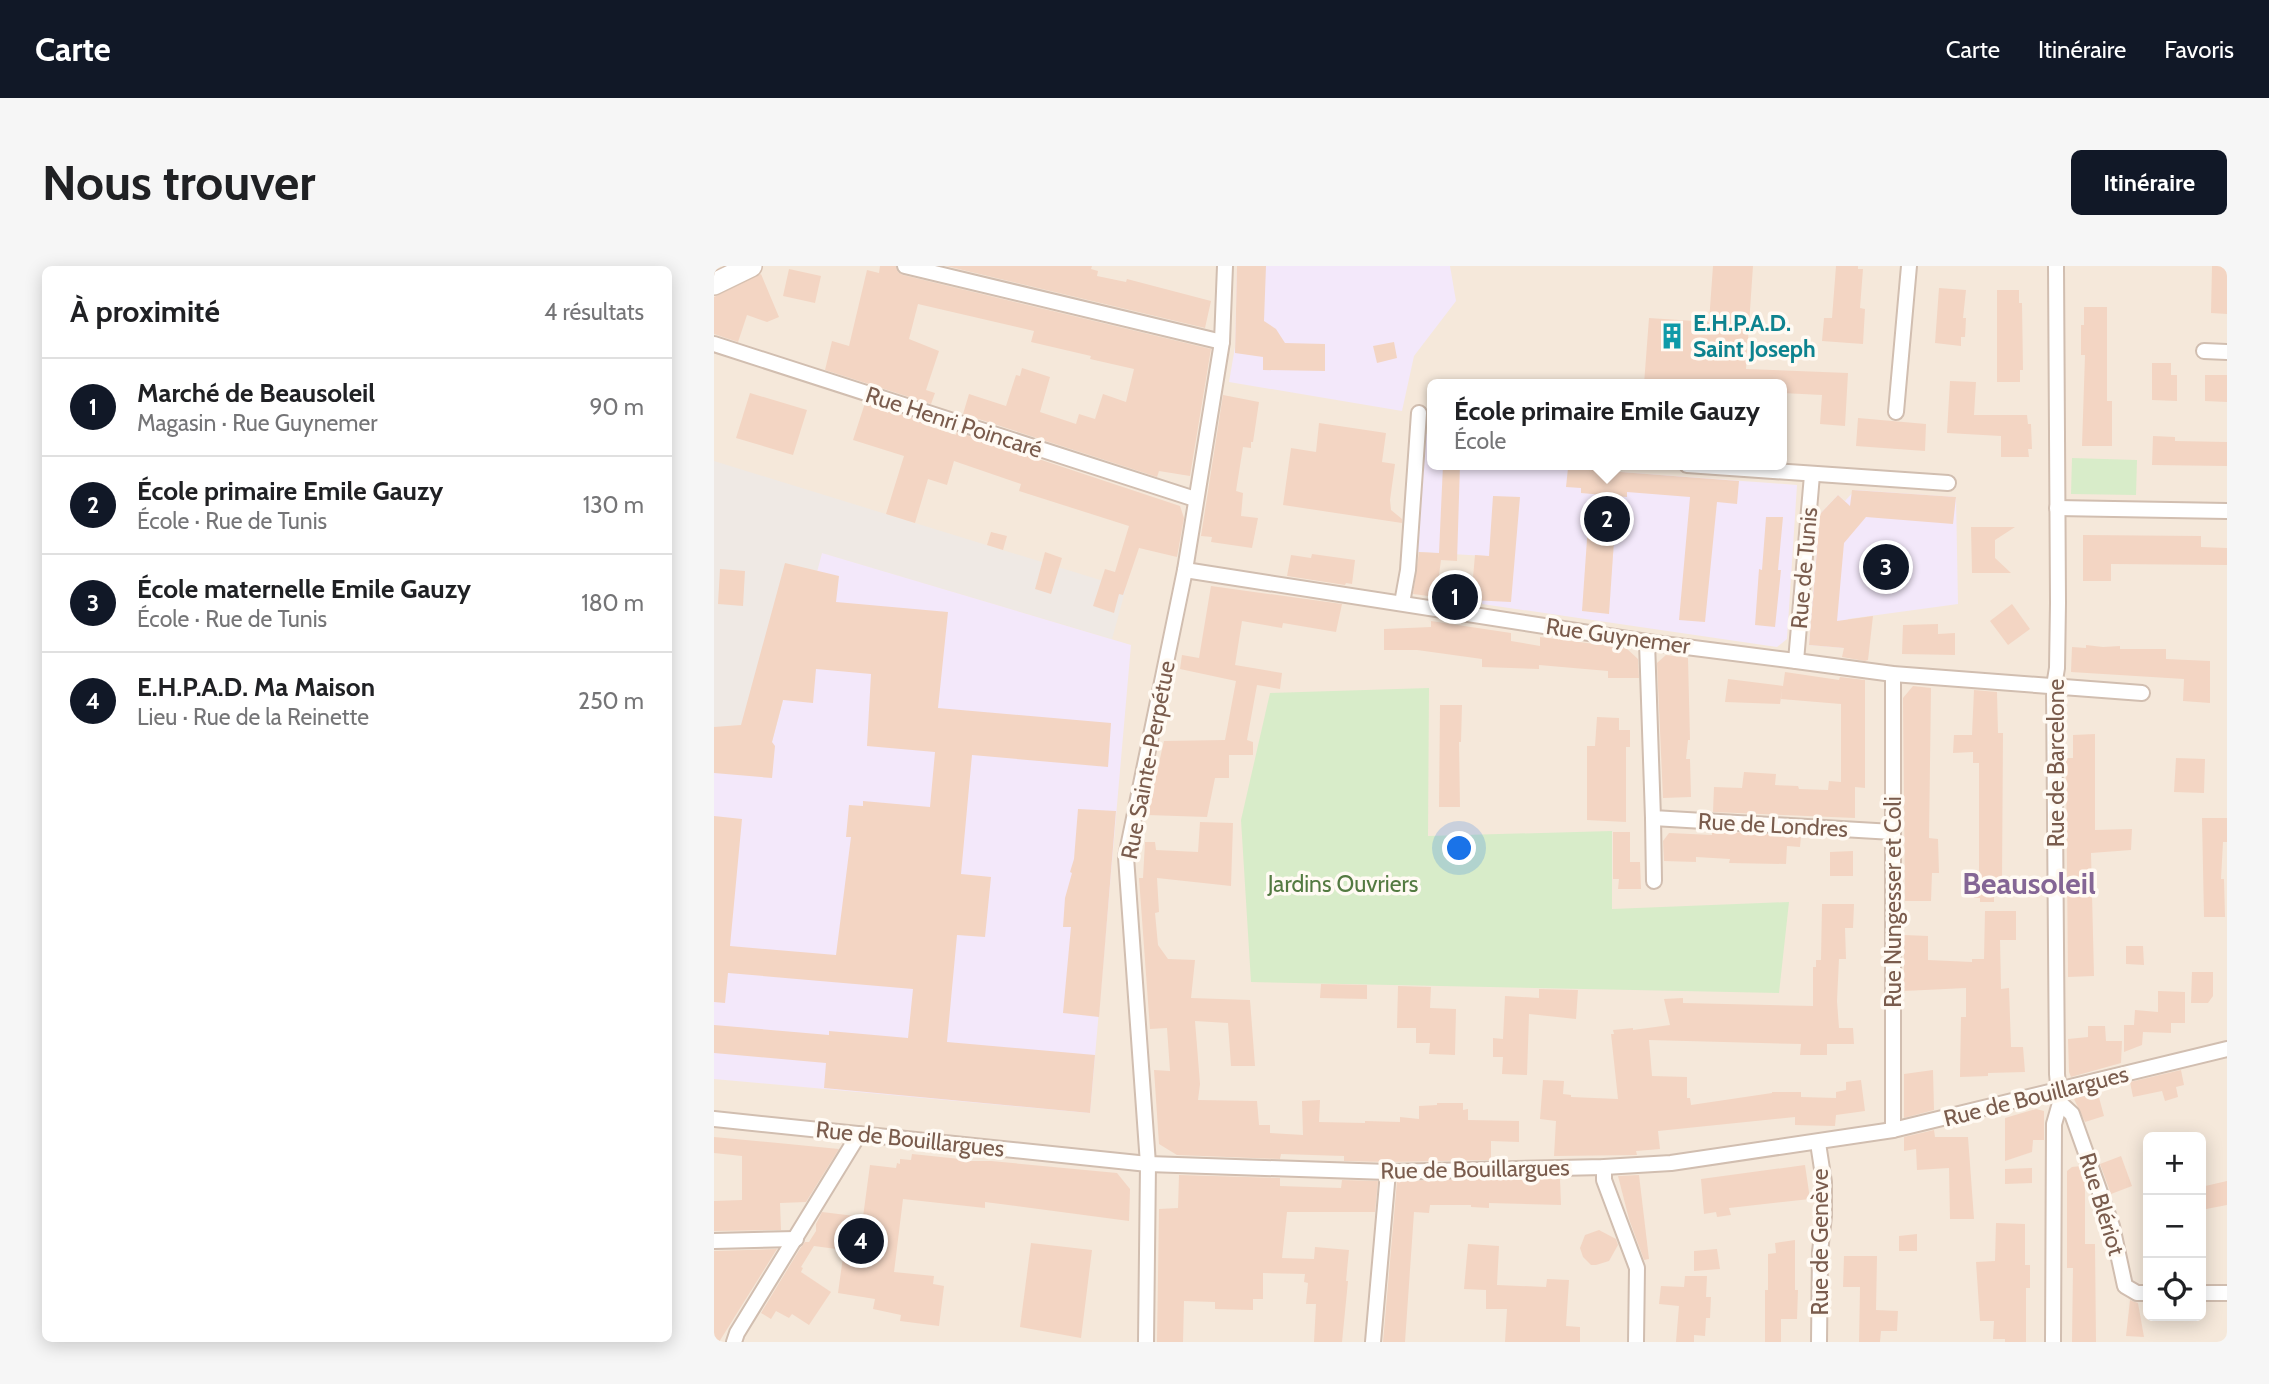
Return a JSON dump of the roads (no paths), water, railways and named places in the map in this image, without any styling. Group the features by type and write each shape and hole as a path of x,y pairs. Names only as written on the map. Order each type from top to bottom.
{"street":[{"path":"714,284 751,266"},
{"path":"905,266 1222,342"},
{"name":"Rue Sainte-Perpétue","path":"1146,1342 1148,1164 1126,857 1185,570 1222,342 1225,266"},
{"path":"1896,412 1909,266"},
{"name":"Rue de Barcelone","path":"2053,1342 2054,1124 2059,1097 2054,687 2057,668 2056,266"},
{"name":"Rue Henri Poincaré","path":"714,344 1195,499"},
{"path":"2204,351 2227,352"},
{"path":"1402,603 1408,570 1419,412"},
{"name":"Rue de Tunis","path":"1750,470 1948,483"},
{"name":"Rue de Tunis","path":"1796,661 1812,475"},
{"path":"2057,508 2227,511"},
{"name":"Rue Guynemer","path":"1185,570 1647,642 1893,674 2142,693"},
{"path":"1647,642 1654,881"},
{"name":"Rue Nungesser et Coli","path":"1893,674 1894,1130"},
{"name":"Rue de Londres","path":"1653,818 1893,832"},
{"name":"Rue de Bouillargues","path":"714,1119 1148,1164 1388,1172 1604,1167 1671,1163 1894,1130 2059,1097 2227,1049"},
{"name":"Rue Blériot","path":"2059,1097 2073,1114 2112,1226 2125,1286 2137,1293 2143,1293"},
{"path":"734,1342 859,1134"},
{"name":"Rue de Genève","path":"1818,1143 1824,1182 1819,1342"},
{"path":"1604,1167 1604,1181 1637,1268 1636,1342"},
{"path":"1373,1342 1388,1172"},
{"path":"714,1241 796,1239"},
{"path":"2206,1293 2227,1293"}],"place":[{"name":"E.H.P.A.D. Saint Joseph","path":"1672,336"},
{"name":"École primaire Emile Gauzy","path":"1607,519"},
{"name":"École maternelle Emile Gauzy","path":"1886,567"},
{"name":"Marché de Beausoleil","path":"1455,597"},
{"name":"E.H.P.A.D. Ma Maison","path":"861,1241"}],"district":[{"name":"Beausoleil","path":"2029,884"}],"park label":[{"name":"Jardins Ouvriers","path":"1343,884"}]}
